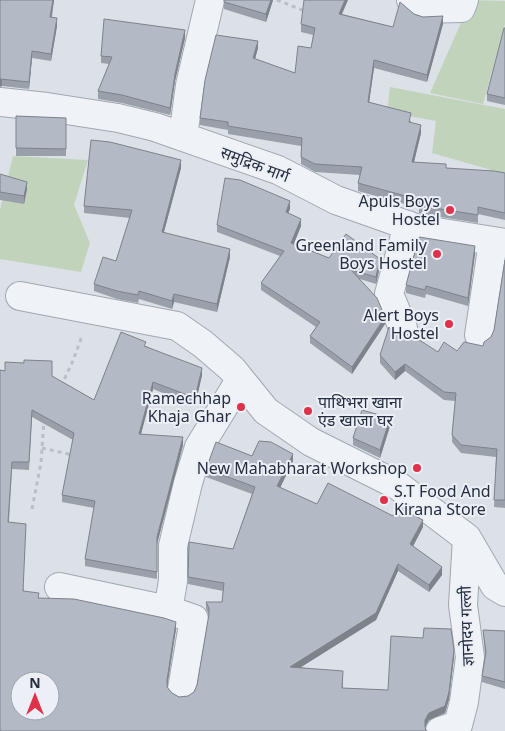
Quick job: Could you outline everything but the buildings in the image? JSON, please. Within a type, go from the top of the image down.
[{"type":"street","points":[[183,137],[190,85],[210,0]]},
{"type":"street","points":[[411,0],[423,9],[460,8],[464,0]]},
{"type":"street","name":"समुद्रिक मार्ग","points":[[0,102],[118,118],[155,127],[278,170],[336,200],[418,229],[499,243]]},
{"type":"street","points":[[403,328],[389,294],[408,225]]},
{"type":"street","points":[[479,335],[499,243]]},
{"type":"street","points":[[20,296],[177,326],[203,344],[232,369],[266,411],[311,442],[397,485],[467,538],[495,586],[505,592]]},
{"type":"street","points":[[168,610],[173,581],[173,546],[199,447],[240,380]]},
{"type":"street","name":"ज्ञानोदय गल्ली","points":[[440,731],[458,725],[464,702],[470,657],[463,605],[467,538]]},
{"type":"street","points":[[58,587],[168,610],[194,619],[182,689]]},
{"type":"path","points":[[277,0],[308,13]]},
{"type":"path","points":[[60,388],[72,363],[91,309]]},
{"type":"path","points":[[32,510],[41,463],[44,421],[48,412]]},
{"type":"path","points":[[42,448],[80,456]]},
{"type":"green space","points":[[471,0],[505,1],[505,24],[483,104],[430,93]]},
{"type":"green space","points":[[390,87],[505,109],[505,174],[432,153],[436,121],[387,112]]},
{"type":"green space","points":[[13,156],[88,160],[74,205],[90,243],[81,272],[0,259],[0,210]]},
{"type":"place","name":"Apuls Boys Hostel","points":[[450,210]]},
{"type":"place","name":"Greenland Family Boys Hostel","points":[[437,254]]},
{"type":"place","name":"Alert Boys Hostel","points":[[449,324]]},
{"type":"place","name":"Ramechhap Khaja Ghar","points":[[241,407]]},
{"type":"place","name":"पाथिभरा खाना एंड खाजा घर","points":[[308,411]]},
{"type":"place","name":"New Mahabharat Workshop","points":[[417,468]]},
{"type":"place","name":"S.T Food And Kirana Store","points":[[384,500]]}]
